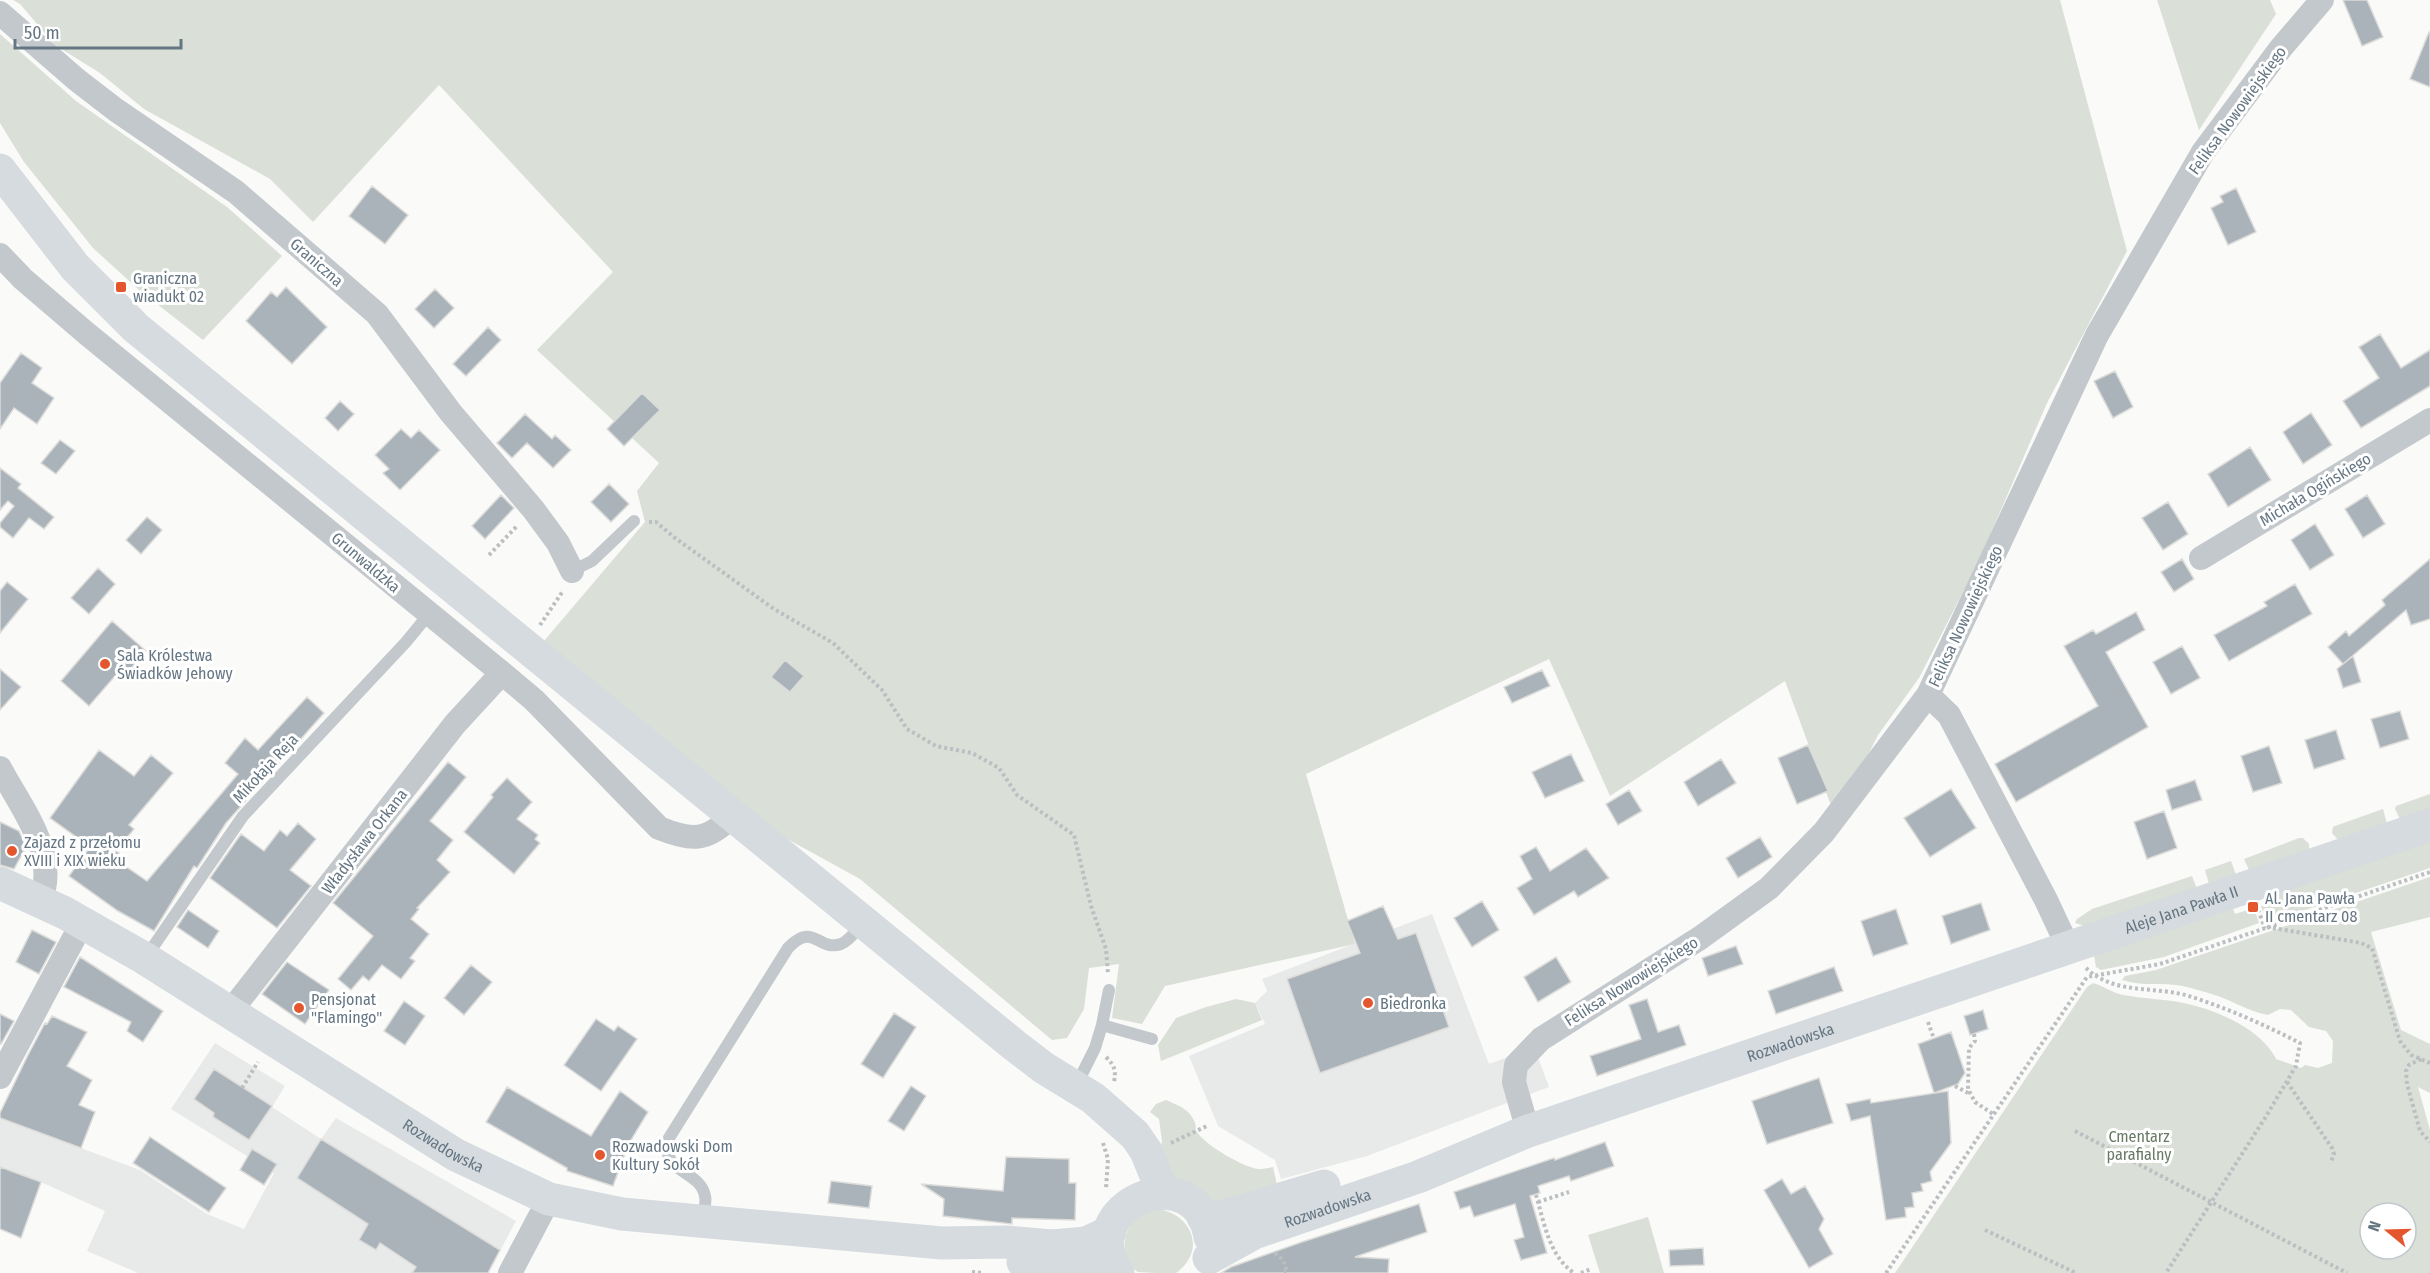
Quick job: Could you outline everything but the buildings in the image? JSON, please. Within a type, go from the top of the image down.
[{"type":"street","name":"Feliksa Nowowiejskiego","points":[[1521,1133],[1514,1082],[1516,1065],[1541,1039],[1700,938],[1769,888],[1824,832],[1928,695],[2097,335],[2203,152],[2281,48],[2322,0]]},
{"type":"street","name":"Graniczna","points":[[0,13],[77,80],[116,110],[236,192],[377,314],[451,413],[533,509],[558,543],[572,571]]},
{"type":"street","points":[[0,170],[75,267],[136,328],[1014,1045],[1044,1068],[1093,1098],[1135,1135],[1146,1151],[1147,1197]]},
{"type":"street","name":"Grunwaldzka","points":[[0,255],[18,274],[86,333],[534,700],[659,828],[683,837],[699,837],[721,828],[732,816]]},
{"type":"street","name":"Michała Ogińskiego","points":[[2200,558],[2430,420]]},
{"type":"street","name":"Władysława Orkana","points":[[230,1012],[455,724],[502,673]]},
{"type":"street","points":[[1928,695],[1949,715],[2046,900],[2068,947]]},
{"type":"street","points":[[0,768],[29,816],[40,847],[46,881],[40,902]]},
{"type":"street","name":"Aleje Jana Pawła II","points":[[2068,947],[2430,825]]},
{"type":"street","name":"Rozwadowska","points":[[0,883],[82,922],[144,958],[456,1155],[549,1199],[622,1214],[942,1243],[1007,1242],[1052,1246],[1086,1244],[1110,1232]]},
{"type":"street","points":[[0,1077],[82,922]]},
{"type":"street","name":"Rozwadowska","points":[[1205,1266],[1254,1233],[1418,1177],[1521,1133],[2068,947]]},
{"type":"street","name":"Rozwadowska","points":[[1203,1217],[1225,1216],[1442,1150],[1521,1133]]},
{"type":"street","points":[[1118,1273],[1113,1266],[1109,1249],[1110,1232],[1118,1214],[1147,1197],[1185,1200],[1203,1217],[1209,1230],[1211,1244],[1205,1266]]},
{"type":"street","points":[[510,1273],[549,1199]]},
{"type":"street","name":"Rozwadowska","points":[[942,1243],[1006,1259],[1079,1272]]},
{"type":"lane","points":[[572,571],[592,561],[634,521]]},
{"type":"lane","name":"Mikołaja Reja","points":[[144,958],[243,816],[406,642],[429,614]]},
{"type":"lane","points":[[701,1221],[705,1196],[701,1187],[673,1164],[667,1155],[669,1138],[788,948],[797,938],[806,936],[832,945],[842,943],[864,922]]},
{"type":"lane","points":[[1075,1087],[1095,1047],[1109,990]]},
{"type":"lane","points":[[1102,1025],[1152,1039]]},
{"type":"path","points":[[489,555],[533,509]]},
{"type":"path","points":[[634,521],[656,522],[774,609],[833,643],[882,690],[907,729],[936,746],[972,753],[999,768],[1017,795],[1074,835],[1091,906],[1106,949],[1109,990]]},
{"type":"path","points":[[524,645],[557,603],[572,571]]},
{"type":"path","points":[[1886,1273],[2087,977],[2160,964],[2430,872]]},
{"type":"path","points":[[2257,907],[2266,927]]},
{"type":"path","points":[[2266,927],[2361,943],[2372,948],[2400,1041],[2411,1054],[2430,1063]]},
{"type":"path","points":[[2068,947],[2094,976],[2118,987],[2190,996],[2261,1023],[2300,1043],[2298,1058],[2286,1082],[2166,1273]]},
{"type":"path","points":[[1928,1019],[1934,1039]]},
{"type":"path","points":[[1969,1093],[1969,1048],[1976,1041],[1974,1034]]},
{"type":"path","points":[[2422,1059],[2409,1065],[2406,1071],[2407,1084],[2420,1131],[2430,1142]]},
{"type":"path","points":[[242,1088],[258,1062]]},
{"type":"path","points":[[2286,1082],[2332,1148],[2334,1154],[2331,1162]]},
{"type":"path","points":[[1955,1086],[1969,1093],[1975,1102],[1993,1114]]},
{"type":"path","points":[[1167,1145],[1209,1125]]},
{"type":"path","points":[[2075,1131],[2347,1273]]},
{"type":"path","points":[[1538,1202],[1569,1192]]},
{"type":"path","points":[[1536,1194],[1554,1250],[1568,1269],[1574,1273]]},
{"type":"path","points":[[1985,1230],[2076,1273]]},
{"type":"path","points":[[1274,1252],[1283,1260],[1287,1272],[1284,1273]]},
{"type":"path","points":[[1581,1273],[1591,1269]]},
{"type":"shaded area","points":[[1432,914],[1489,1064],[1534,1047],[1549,1087],[1367,1156],[1281,1179],[1275,1160],[1218,1126],[1189,1056],[1265,1024],[1255,1003],[1267,991],[1262,979]]},
{"type":"shaded area","points":[[215,1043],[285,1086],[272,1107],[321,1139],[336,1118],[516,1221],[488,1273],[138,1273],[87,1251],[105,1211],[43,1183],[0,1167],[0,1118],[140,1170],[207,1214],[244,1229],[274,1173],[171,1109]]},
{"type":"green space","points":[[13,0],[2060,0],[2127,251],[2047,403],[1978,563],[1919,678],[1878,735],[1836,819],[1785,681],[1610,796],[1549,659],[1306,774],[1355,944],[1165,986],[1142,1024],[1112,1018],[1119,964],[1089,968],[1084,1009],[1067,1038],[1052,1040],[860,879],[780,835],[544,641],[645,522],[637,491],[659,463],[537,350],[613,272],[439,85],[313,222],[270,179],[144,109],[100,73],[55,45],[20,4]]},
{"type":"green space","points":[[2157,0],[2270,0],[2276,14],[2199,130]]},
{"type":"green space","points":[[0,34],[76,101],[227,207],[282,256],[203,340],[138,289],[93,248],[24,162],[0,123]]},
{"type":"green space","points":[[2430,794],[2430,810],[2400,819],[2395,809],[2396,806]]},
{"type":"green space","points":[[2383,809],[2387,824],[2339,841],[2332,833],[2335,826]]},
{"type":"green space","points":[[2303,838],[2309,844],[2309,852],[2250,872],[2244,859]]},
{"type":"green space","points":[[2430,840],[2430,868],[2267,923],[2261,906],[2277,901],[2275,893]]},
{"type":"green space","points":[[2231,861],[2236,875],[2209,884],[2205,870]]},
{"type":"green space","points":[[2192,876],[2197,889],[2085,926],[2075,923],[2077,919],[2092,909]]},
{"type":"green space","name":"Cmentarz parafialny","points":[[2430,877],[2430,917],[2371,932],[2401,1030],[2430,1044],[2430,1093],[2418,1087],[2430,1130],[2430,1273],[1895,1273],[2087,987],[2093,983],[2123,995],[2180,1002],[2213,1011],[2238,1023],[2261,1039],[2276,1059],[2301,1068],[2305,1065],[2318,1068],[2332,1063],[2333,1041],[2326,1031],[2309,1027],[2291,1010],[2280,1009],[2268,1015],[2183,986],[2122,980],[2125,976],[2156,970]]},
{"type":"green space","points":[[2232,906],[2235,914],[2254,908],[2259,923],[2164,957],[2101,970],[2096,967],[2094,956]]},
{"type":"green space","points":[[1236,999],[1255,1003],[1262,1020],[1161,1061],[1158,1045],[1176,1018]]},
{"type":"green space","points":[[1166,1100],[1187,1111],[1193,1118],[1196,1130],[1201,1137],[1225,1155],[1258,1169],[1273,1167],[1277,1185],[1213,1204],[1170,1181],[1158,1161],[1162,1141],[1159,1119],[1150,1112],[1156,1104]]},
{"type":"green space","points":[[1158,1209],[1180,1218],[1191,1235],[1193,1244],[1191,1254],[1186,1264],[1176,1273],[1138,1272],[1132,1267],[1125,1254],[1125,1238],[1131,1224],[1146,1212]]},
{"type":"green space","points":[[1648,1217],[1664,1273],[1600,1273],[1588,1235]]},
{"type":"place","name":"Graniczna wiadukt 02","points":[[121,287]]},
{"type":"place","name":"Sala Królestwa Świadków Jehowy","points":[[105,664]]},
{"type":"place","name":"Zajazd z przełomu XVIII i XIX wieku","points":[[12,851]]},
{"type":"place","name":"Al. Jana Pawła II cmentarz 08","points":[[2253,907]]},
{"type":"place","name":"Biedronka","points":[[1368,1003]]},
{"type":"place","name":"Pensjonat \"Flamingo\"","points":[[299,1008]]},
{"type":"place","name":"Rozwadowski Dom Kultury Sokół","points":[[600,1155]]}]
